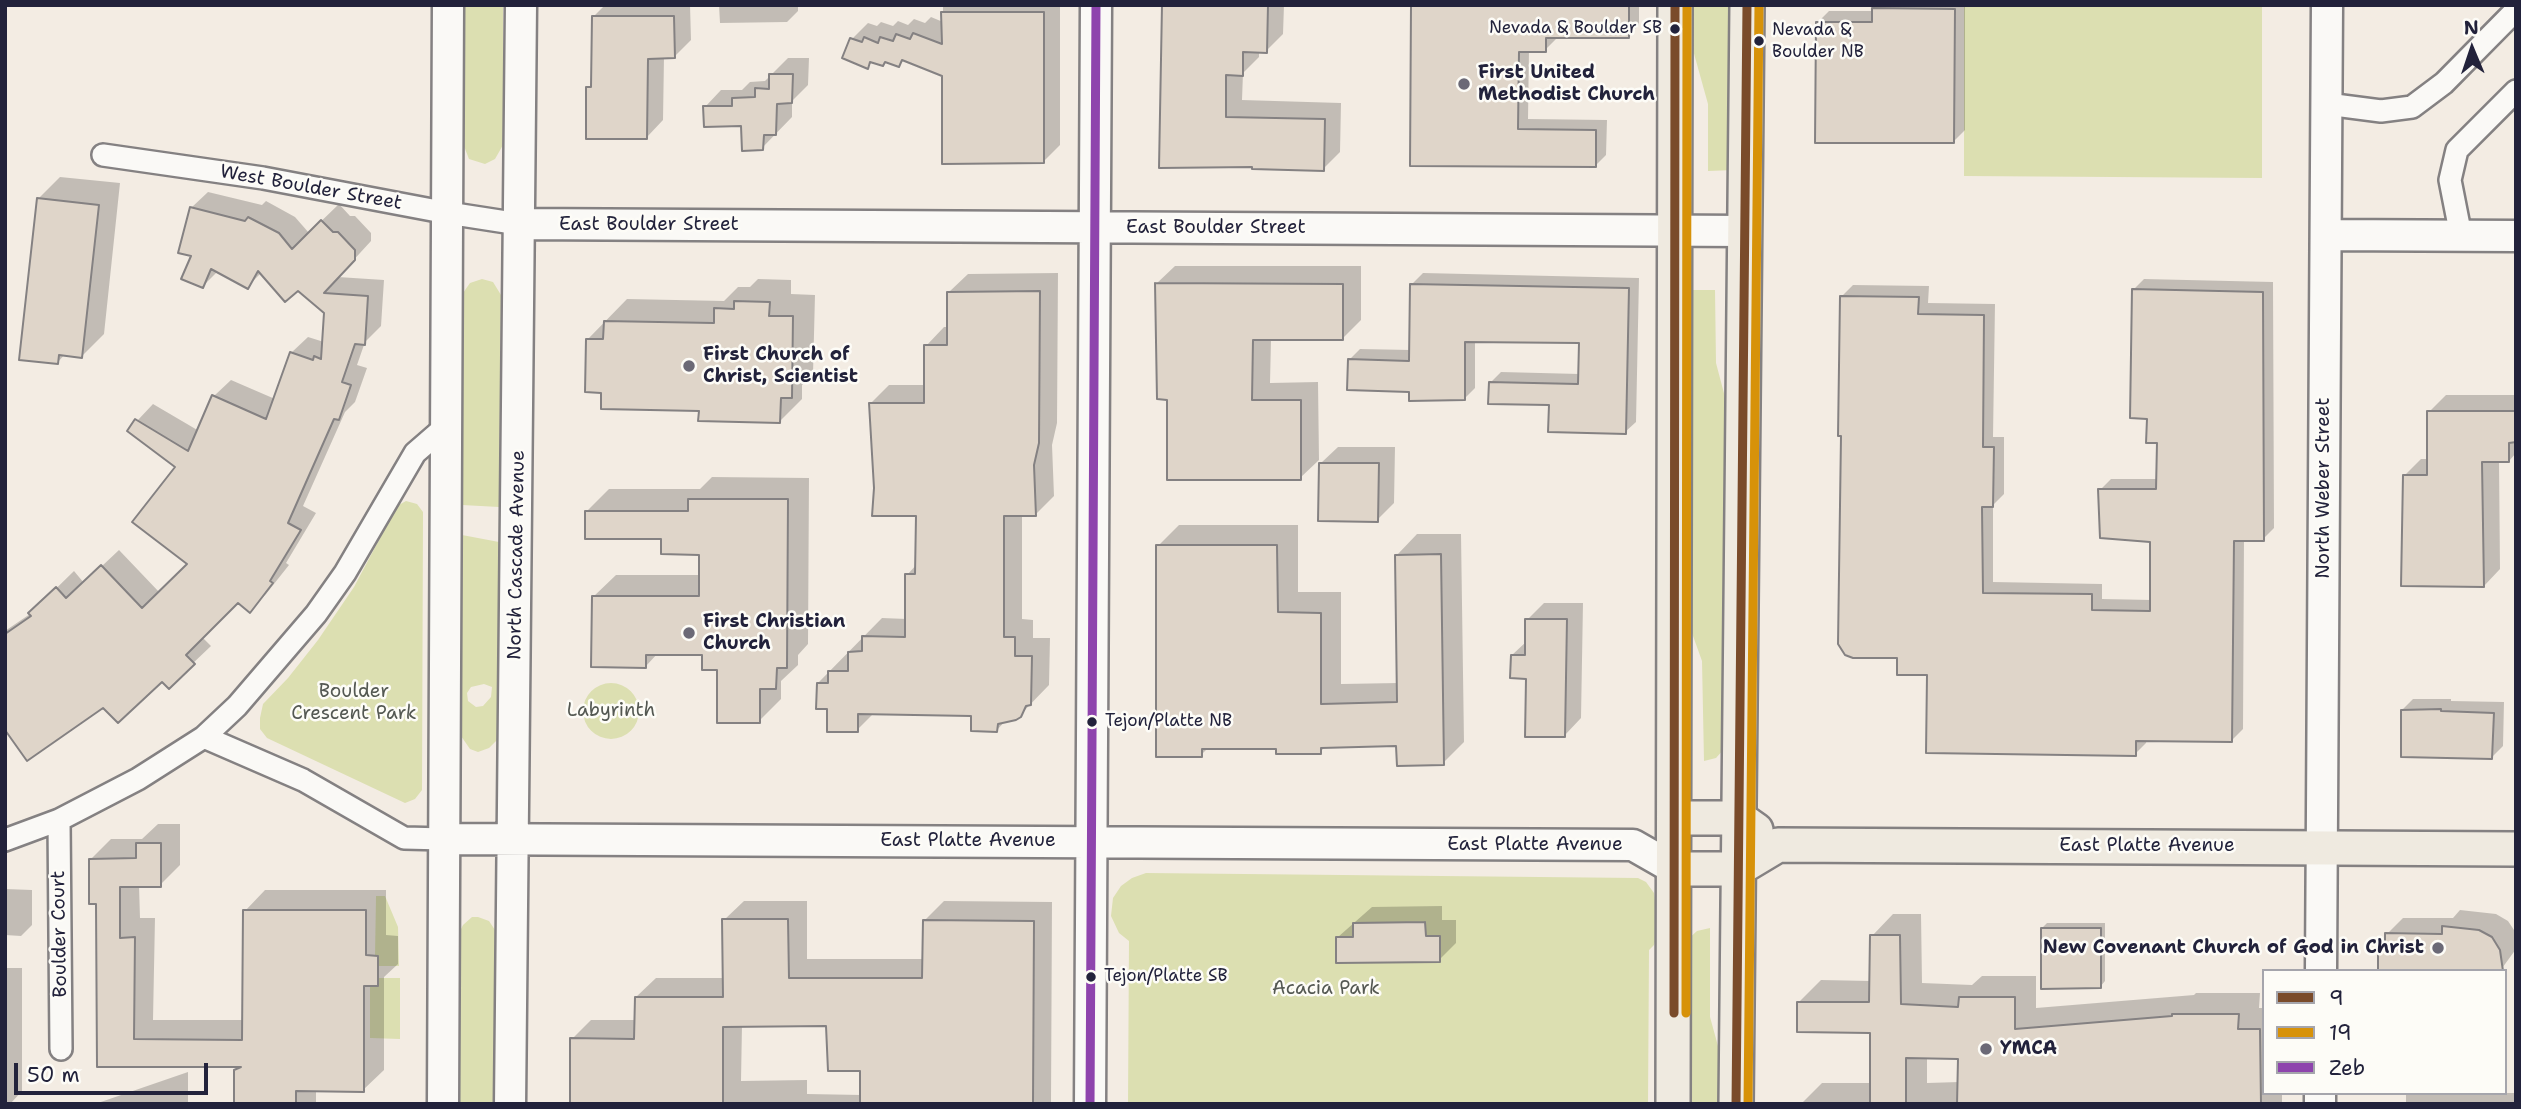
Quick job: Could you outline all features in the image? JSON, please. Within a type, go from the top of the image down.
[{"type":"main road","points":[[1673,1104],[1675,5]]},
{"type":"main road","points":[[1736,1104],[1747,5]]},
{"type":"main road","points":[[1675,818],[1739,818],[1778,845],[1738,869]]},
{"type":"main road","name":"East Platte Avenue","points":[[1778,845],[2516,849]]},
{"type":"main road","name":"East Platte Avenue","points":[[1675,869],[1738,869]]},
{"type":"street","points":[[443,1104],[449,5]]},
{"type":"street","name":"North Cascade Avenue","points":[[510,1104],[521,5]]},
{"type":"street","points":[[1090,1104],[1096,5]]},
{"type":"street","name":"North Weber Street","points":[[2321,969],[2327,5]]},
{"type":"street","points":[[2327,104],[2381,111],[2412,107],[2444,83],[2516,10]]},
{"type":"street","points":[[2461,236],[2450,180],[2457,150],[2516,91]]},
{"type":"street","name":"West Boulder Street","points":[[103,155],[263,178],[519,224]]},
{"type":"street","name":"East Boulder Street","points":[[519,224],[1745,231]]},
{"type":"street","points":[[2326,235],[2516,236]]},
{"type":"street","points":[[5,840],[59,820],[138,779],[204,737],[237,706],[316,614],[345,573],[415,453],[445,427]]},
{"type":"street","points":[[204,737],[303,780],[404,838],[445,839]]},
{"type":"street","name":"East Platte Avenue","points":[[1633,845],[1675,818]]},
{"type":"street","name":"Boulder Court","points":[[59,820],[61,1049]]},
{"type":"street","name":"East Platte Avenue","points":[[445,839],[1633,845],[1675,869]]},
{"type":"green space","points":[[463,5],[503,5],[503,145],[495,159],[485,164],[469,159],[462,141]]},
{"type":"green space","points":[[1694,5],[1734,5],[1734,170],[1708,171],[1708,104],[1693,50]]},
{"type":"green space","points":[[1964,5],[2262,5],[2262,178],[1964,176]]},
{"type":"green space","points":[[482,279],[493,282],[501,295],[499,507],[462,505],[463,293],[470,283]]},
{"type":"green space","points":[[1690,290],[1715,290],[1716,363],[1730,416],[1724,749],[1716,758],[1704,761],[1702,661],[1688,622]]},
{"type":"green space","name":"Boulder Crescent Park","points":[[406,501],[417,504],[423,512],[422,790],[415,799],[405,803],[267,738],[260,729],[260,718],[263,704],[318,640],[354,587],[397,506]]},
{"type":"green space","points":[[462,535],[499,542],[498,739],[489,748],[478,752],[470,749],[461,736]],"holes":[[[484,684],[492,687],[491,697],[483,706],[476,707],[468,701],[467,693],[471,687]]]},
{"type":"green space","name":"Labyrinth","points":[[611,683],[622,685],[631,691],[637,700],[637,722],[631,731],[622,737],[611,739],[600,737],[591,731],[585,722],[583,711],[585,700],[591,691],[600,685]]},
{"type":"green space","name":"Acacia Park","points":[[1146,873],[1638,878],[1646,882],[1654,893],[1659,929],[1654,945],[1649,950],[1648,1104],[1128,1104],[1129,941],[1119,933],[1111,916],[1113,898],[1121,886]]},
{"type":"green space","points":[[376,896],[385,896],[398,927],[399,966],[378,966],[378,956],[375,955]]},
{"type":"green space","points":[[472,917],[489,921],[497,933],[495,1104],[458,1104],[460,931]]},
{"type":"green space","points":[[1710,928],[1710,1017],[1721,1057],[1721,1104],[1685,1104],[1687,940],[1697,931]]},
{"type":"green space","points":[[378,978],[400,978],[400,1039],[370,1038],[370,986],[378,986]]},
{"type":"building","points":[[1162,5],[1268,5],[1267,53],[1243,52],[1243,76],[1226,75],[1226,117],[1325,119],[1324,171],[1252,167],[1159,168]]},
{"type":"building","name":"First United Methodist Church","points":[[1411,5],[1629,5],[1629,38],[1546,38],[1546,52],[1519,52],[1518,129],[1596,130],[1596,167],[1410,166]]},
{"type":"building","points":[[1872,8],[1955,9],[1954,143],[1815,143],[1816,22],[1872,22]]},
{"type":"building","points":[[941,12],[1044,12],[1044,163],[942,164],[942,76],[902,60],[899,67],[885,62],[883,66],[870,62],[868,69],[842,58],[850,38],[862,42],[864,37],[878,43],[880,37],[893,41],[896,34],[910,39],[913,33],[942,44]]},
{"type":"building","points":[[592,16],[674,16],[675,58],[648,59],[647,139],[586,139],[586,87],[591,87]]},
{"type":"building","points":[[769,74],[793,74],[792,103],[777,104],[776,135],[764,135],[763,150],[742,151],[741,126],[704,127],[703,106],[732,106],[732,98],[755,97],[755,88],[769,89]]},
{"type":"building","points":[[37,198],[99,205],[82,358],[59,355],[58,364],[19,360]]},
{"type":"building","points":[[190,207],[245,221],[248,217],[279,233],[292,249],[321,220],[333,232],[338,232],[355,250],[355,260],[324,293],[368,296],[365,345],[355,344],[342,382],[351,385],[339,420],[334,419],[288,523],[301,530],[270,581],[273,583],[250,613],[238,603],[186,655],[195,664],[169,689],[162,682],[118,723],[103,708],[27,761],[5,730],[5,634],[31,616],[28,613],[56,587],[66,598],[101,565],[142,608],[187,564],[132,522],[175,467],[127,431],[135,419],[188,451],[212,395],[266,419],[290,352],[313,360],[314,356],[321,359],[324,313],[298,291],[285,302],[258,271],[248,289],[211,269],[203,288],[181,279],[191,256],[178,253]]},
{"type":"building","points":[[1155,283],[1343,284],[1343,340],[1253,340],[1252,400],[1301,400],[1301,480],[1167,480],[1167,400],[1157,399]]},
{"type":"building","points":[[1410,284],[1629,288],[1626,434],[1548,432],[1549,405],[1488,404],[1489,382],[1578,384],[1579,343],[1465,342],[1465,400],[1409,401],[1409,392],[1347,390],[1348,359],[1409,361]]},
{"type":"building","points":[[2132,289],[2263,292],[2264,541],[2234,541],[2232,742],[2136,741],[2136,756],[1926,753],[1927,675],[1897,675],[1897,658],[1853,658],[1845,655],[1838,644],[1840,296],[1919,297],[1918,314],[1984,315],[1983,447],[1994,447],[1993,507],[1982,507],[1983,593],[2092,594],[2092,610],[2150,611],[2150,542],[2100,538],[2098,489],[2156,489],[2157,443],[2146,443],[2147,419],[2130,418]]},
{"type":"building","points":[[1040,291],[1039,443],[1034,465],[1036,516],[1004,516],[1004,637],[1015,637],[1015,656],[1032,656],[1031,705],[1026,706],[1021,717],[1016,720],[998,724],[997,732],[971,731],[971,716],[858,714],[858,732],[827,732],[827,709],[816,709],[817,683],[828,683],[828,671],[848,671],[848,652],[862,651],[862,636],[905,637],[905,574],[915,574],[916,516],[872,516],[874,488],[869,403],[924,403],[924,345],[947,345],[947,292]]},
{"type":"building","name":"First Church of Christ, Scientist","points":[[734,301],[770,302],[769,316],[793,316],[792,398],[781,398],[780,423],[698,421],[699,411],[601,409],[601,393],[585,392],[586,339],[603,339],[604,321],[714,323],[714,308],[734,309]]},
{"type":"building","points":[[2427,411],[2516,411],[2516,442],[2509,443],[2509,462],[2482,462],[2484,587],[2401,586],[2403,475],[2427,475]]},
{"type":"building","points":[[1319,463],[1379,463],[1378,522],[1318,521]]},
{"type":"building","name":"First Christian Church","points":[[688,499],[788,499],[787,668],[777,668],[776,689],[760,689],[760,723],[717,723],[717,670],[702,670],[702,655],[646,655],[646,668],[591,667],[592,596],[699,596],[699,555],[661,554],[661,539],[585,539],[585,511],[688,511]]},
{"type":"building","points":[[1156,545],[1277,545],[1278,612],[1321,613],[1321,704],[1397,702],[1395,555],[1441,554],[1444,765],[1397,766],[1396,746],[1321,748],[1321,754],[1276,754],[1276,749],[1202,749],[1202,757],[1156,757]]},
{"type":"building","points":[[1525,619],[1567,619],[1565,737],[1525,737],[1526,679],[1510,678],[1511,655],[1525,655]]},
{"type":"building","points":[[2441,709],[2494,713],[2492,759],[2401,757],[2401,710]]},
{"type":"building","points":[[136,843],[161,843],[161,887],[120,887],[120,938],[135,937],[134,1039],[242,1040],[243,910],[366,910],[366,955],[378,956],[378,986],[364,986],[364,1092],[296,1091],[296,1104],[234,1104],[234,1070],[241,1067],[97,1067],[96,904],[89,904],[89,859],[136,858]]},
{"type":"building","points":[[722,919],[788,919],[789,978],[922,978],[923,920],[1034,921],[1033,1104],[860,1104],[860,1071],[828,1071],[826,1026],[723,1027],[723,1104],[570,1104],[570,1038],[634,1039],[635,997],[723,997]]},
{"type":"building","points":[[1425,922],[1426,936],[1440,936],[1440,962],[1336,963],[1336,937],[1353,937],[1353,923]]},
{"type":"building","name":"New Covenant Church of God in Christ","points":[[2442,926],[2479,930],[2492,937],[2500,950],[2503,969],[2378,969],[2378,946],[2385,946],[2385,933],[2442,934]]},
{"type":"building","points":[[2041,928],[2101,928],[2101,988],[2041,989]]},
{"type":"building","points":[[1870,935],[1900,935],[1901,1004],[1958,1007],[1959,997],[2015,997],[2015,1029],[2172,1014],[2239,1014],[2238,1029],[2260,1029],[2261,1104],[1957,1104],[1958,1059],[1906,1058],[1906,1104],[1870,1104],[1870,1033],[1797,1032],[1797,1002],[1869,1002]]},
{"type":"transit line","name":"Zeb","points":[[1090,1104],[1096,5]]},
{"type":"transit line","name":"9","points":[[1674,1013],[1675,5]]},
{"type":"transit line","name":"19","points":[[1686,1013],[1687,5]]},
{"type":"transit line","name":"9","points":[[1736,1104],[1747,5]]},
{"type":"transit line","name":"19","points":[[1748,1104],[1759,5]]},
{"type":"place","name":"Nevada & Boulder SB","points":[[1675,29]]},
{"type":"place","name":"Nevada & Boulder NB","points":[[1759,41]]},
{"type":"place","name":"First United Methodist Church","points":[[1464,84]]},
{"type":"place","name":"First Church of Christ, Scientist","points":[[689,366]]},
{"type":"place","name":"First Christian Church","points":[[689,633]]},
{"type":"place","name":"Tejon/Platte NB","points":[[1092,722]]},
{"type":"place","name":"New Covenant Church of God in Christ","points":[[2438,948]]},
{"type":"place","name":"Tejon/Platte SB","points":[[1091,977]]},
{"type":"place","name":"YMCA","points":[[1986,1049]]}]
